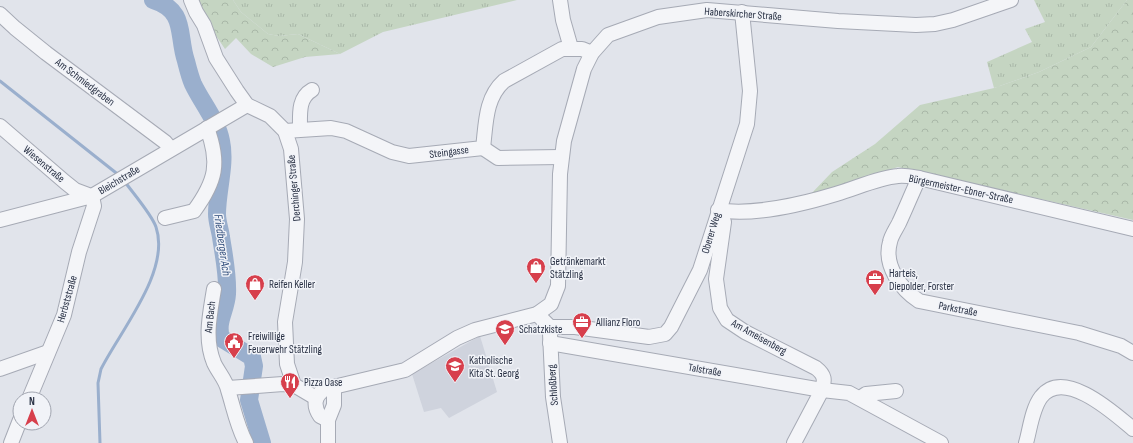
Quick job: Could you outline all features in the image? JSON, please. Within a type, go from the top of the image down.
[{"type":"street","points":[[190,0],[204,25],[216,58],[247,106]]},
{"type":"street","points":[[560,0],[563,20],[572,48]]},
{"type":"street","name":"Haberskircher Straße","points":[[551,304],[558,286],[561,157],[576,94],[584,69],[600,41],[608,36],[658,17],[706,10],[838,21],[916,25],[935,24],[953,20],[1011,0]]},
{"type":"street","name":"Oberer Weg","points":[[550,326],[575,327],[649,337],[665,334],[671,328],[700,270],[718,210],[747,124],[750,109],[750,91],[742,12]]},
{"type":"street","name":"Am Schmiedgraben","points":[[0,14],[46,53],[165,142],[170,149]]},
{"type":"street","name":"Steingasse","points":[[285,131],[331,128],[346,131],[392,152],[409,156],[483,148],[487,110],[497,87],[507,78],[562,49],[582,49],[592,53]]},
{"type":"street","points":[[300,129],[302,100],[306,94],[312,90]]},
{"type":"street","name":"Bleichstraße","points":[[0,220],[92,196],[170,149],[247,106]]},
{"type":"street","name":"Derchinger Straße","points":[[247,106],[270,116],[285,131],[292,152],[297,219],[295,262],[286,322],[287,364],[294,385]]},
{"type":"street","points":[[165,218],[194,211],[210,185],[214,174],[215,155],[213,125]]},
{"type":"street","name":"Wiesenstraße","points":[[0,126],[65,182],[76,190],[92,196]]},
{"type":"street","points":[[483,148],[498,158],[561,157]]},
{"type":"street","name":"Bürgermeister-Ebner-Straße","points":[[718,210],[734,213],[768,209],[836,194],[877,180],[899,176],[919,178],[1133,229]]},
{"type":"street","name":"Parkstraße","points":[[919,178],[889,243],[889,256],[897,281],[907,293],[919,302],[1079,334],[1121,346],[1133,353]]},
{"type":"street","name":"Herbststraße","points":[[32,391],[64,315],[79,252],[94,206],[92,196]]},
{"type":"street","name":"Am Ameisenberg","points":[[718,210],[724,222],[716,279],[720,308],[727,320],[745,332],[823,373],[824,381],[822,390]]},
{"type":"street","name":"Am Bach","points":[[214,289],[208,325],[208,342],[214,362],[228,388],[236,420],[246,443]]},
{"type":"street","points":[[328,420],[320,416],[317,412],[315,405],[316,398],[320,393],[334,387],[405,370],[457,338],[487,326],[537,314],[551,304]]},
{"type":"street","name":"Schloßberg","points":[[551,304],[550,343],[553,397],[560,443]]},
{"type":"street","points":[[537,314],[550,326]]},
{"type":"street","name":"Talstraße","points":[[550,343],[822,390],[849,393],[941,443]]},
{"type":"street","points":[[0,369],[48,352]]},
{"type":"street","points":[[228,388],[283,384],[294,385],[316,398]]},
{"type":"street","points":[[328,443],[328,420],[334,405],[334,387]]},
{"type":"street","points":[[1026,443],[1037,402],[1047,391],[1054,389],[1076,390],[1087,394],[1100,402],[1133,429]]},
{"type":"street","points":[[794,443],[822,390]]},
{"type":"street","points":[[860,398],[866,394],[896,392]]},
{"type":"street","points":[[11,443],[16,431]]},
{"type":"shaded area","name":"Katholische Kita St. Georg","points":[[480,336],[497,392],[449,418],[441,408],[424,412],[412,374]]},
{"type":"green space","points":[[196,0],[233,0],[241,12],[268,34],[279,36],[298,34],[340,54],[305,57],[273,67],[251,54],[236,38],[225,49],[210,27]]},
{"type":"green space","points":[[233,0],[517,0],[383,32],[340,54],[298,34],[279,36],[268,34],[241,12]]},
{"type":"green space","points":[[1034,0],[1127,0],[1091,47],[1039,72],[994,88],[987,62],[1032,42],[1025,29],[1045,22]]},
{"type":"green space","points":[[1127,0],[1133,0],[1133,220],[898,167],[809,196],[832,172],[875,144],[920,105],[994,88],[1039,72],[1091,47]]},
{"type":"waterway","name":"Friedberger Ach","points":[[153,0],[171,10],[176,17],[179,24],[183,51],[189,73],[197,91],[213,119],[221,141],[222,168],[217,205],[217,220],[221,234],[226,266],[227,294],[220,321],[220,332],[221,338],[252,357],[254,366],[249,400],[262,443]]},
{"type":"waterway","points":[[0,81],[120,176]]},
{"type":"waterway","points":[[100,443],[98,383],[101,369],[131,319],[150,281],[156,262],[159,244],[154,222],[147,210],[125,182]]},
{"type":"place","name":"Getränkemarkt Stätzling","points":[[536,284]]},
{"type":"place","name":"Harteis, Diepolder, Forster","points":[[875,296]]},
{"type":"place","name":"Reifen Keller","points":[[255,301]]},
{"type":"place","name":"Allianz Floro","points":[[582,339]]},
{"type":"place","name":"Schatzkiste","points":[[505,346]]},
{"type":"place","name":"Freiwillige Feuerwehr Stätzling","points":[[234,359]]},
{"type":"place","name":"Katholische Kita St. Georg","points":[[455,383]]},
{"type":"place","name":"Pizza Oase","points":[[290,399]]}]
